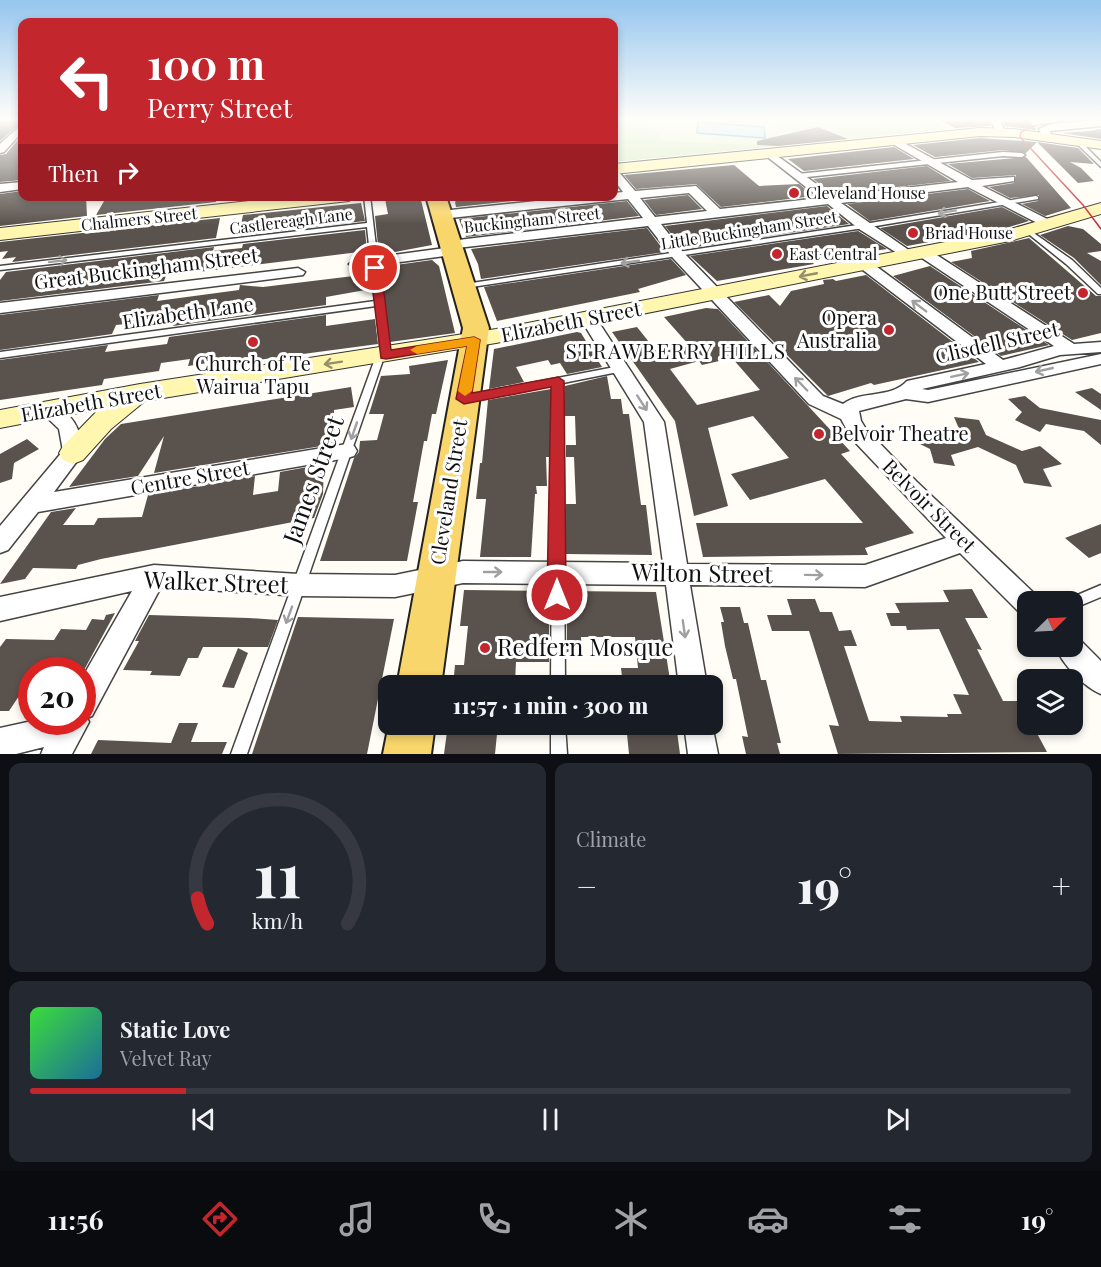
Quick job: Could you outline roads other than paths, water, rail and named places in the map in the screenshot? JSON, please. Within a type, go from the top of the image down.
[{"type":"main road","points":[[618,171],[759,154]]},
{"type":"main road","name":"Chalmers Street","points":[[0,234],[303,201]]},
{"type":"main road","name":"Cleveland Street","points":[[421,675],[476,324],[439,206]]},
{"type":"main road","name":"Elizabeth Street","points":[[0,419],[140,393],[474,340],[916,254],[1028,231],[1098,213]]},
{"type":"main road","points":[[73,453],[101,422],[140,393]]},
{"type":"main road","points":[[407,754],[410,735]]},
{"type":"street","points":[[770,154],[864,226],[916,254],[1070,349]]},
{"type":"street","points":[[919,154],[1004,202],[1050,224]]},
{"type":"street","points":[[618,177],[678,255],[816,400],[850,415]]},
{"type":"street","name":"Buckingham Street","points":[[451,248],[1010,179]]},
{"type":"street","points":[[0,188],[18,186]]},
{"type":"street","points":[[618,196],[692,189],[718,215]]},
{"type":"street","points":[[439,206],[526,201]]},
{"type":"street","points":[[356,264],[451,248]]},
{"type":"street","points":[[864,264],[1000,366]]},
{"type":"street","name":"Great Buckingham Street","points":[[0,308],[298,272]]},
{"type":"street","points":[[588,318],[654,422],[691,675]]},
{"type":"street","name":"Clisdell Street","points":[[906,393],[913,385],[1070,349],[1101,347]]},
{"type":"street","name":"Clisdell Street","points":[[850,415],[849,409],[854,405],[906,393],[928,396],[1101,358]]},
{"type":"street","points":[[0,543],[73,453],[73,432],[63,420],[49,410]]},
{"type":"street","name":"Belvoir Street","points":[[850,415],[854,428],[908,488],[1017,593]]},
{"type":"street","name":"Centre Street","points":[[33,504],[347,451]]},
{"type":"street","name":"Wilton Street","points":[[435,579],[463,572],[865,576],[964,542]]},
{"type":"street","points":[[96,682],[154,576]]},
{"type":"street","name":"Walker Street","points":[[0,609],[154,576],[299,585],[404,586],[435,579]]},
{"type":"street","points":[[1078,657],[1101,681]]},
{"type":"street","points":[[0,743],[24,735]]},
{"type":"street","points":[[56,754],[67,735]]},
{"type":"street","points":[[700,735],[703,754]]},
{"type":"lane","points":[[798,176],[1001,154]]},
{"type":"lane","points":[[1007,154],[1022,155]]},
{"type":"lane","points":[[1090,154],[1101,165]]},
{"type":"lane","name":"Little Buckingham Street","points":[[465,286],[678,255],[1036,198]]},
{"type":"lane","name":"James Street","points":[[239,754],[383,356],[380,303],[368,201]]},
{"type":"lane","name":"Castlereagh Lane","points":[[0,268],[370,225]]},
{"type":"lane","points":[[1028,231],[1069,262],[1101,292]]},
{"type":"lane","name":"Elizabeth Lane","points":[[0,355],[380,303]]},
{"type":"lane","points":[[464,399],[620,369]]},
{"type":"lane","points":[[558,381],[558,675]]},
{"type":"lane","points":[[1083,598],[1101,591]]},
{"type":"lane","points":[[558,735],[559,754]]},
{"type":"tram line","points":[[1036,154],[1083,205],[1101,229]]},
{"type":"place","name":"Cleveland House","points":[[794,193]]},
{"type":"place","name":"Briad House","points":[[913,233]]},
{"type":"place","name":"East Central","points":[[777,254]]},
{"type":"place","name":"One Butt Street","points":[[1083,293]]},
{"type":"place","name":"Opera Australia","points":[[889,330]]},
{"type":"place","name":"Church of Te Wairua Tapu","points":[[253,342]]},
{"type":"place","name":"Belvoir Theatre","points":[[819,434]]},
{"type":"place","name":"Redfern Mosque","points":[[485,648]]},
{"type":"district","name":"STRAWBERRY HILLS","points":[[676,352]]}]
